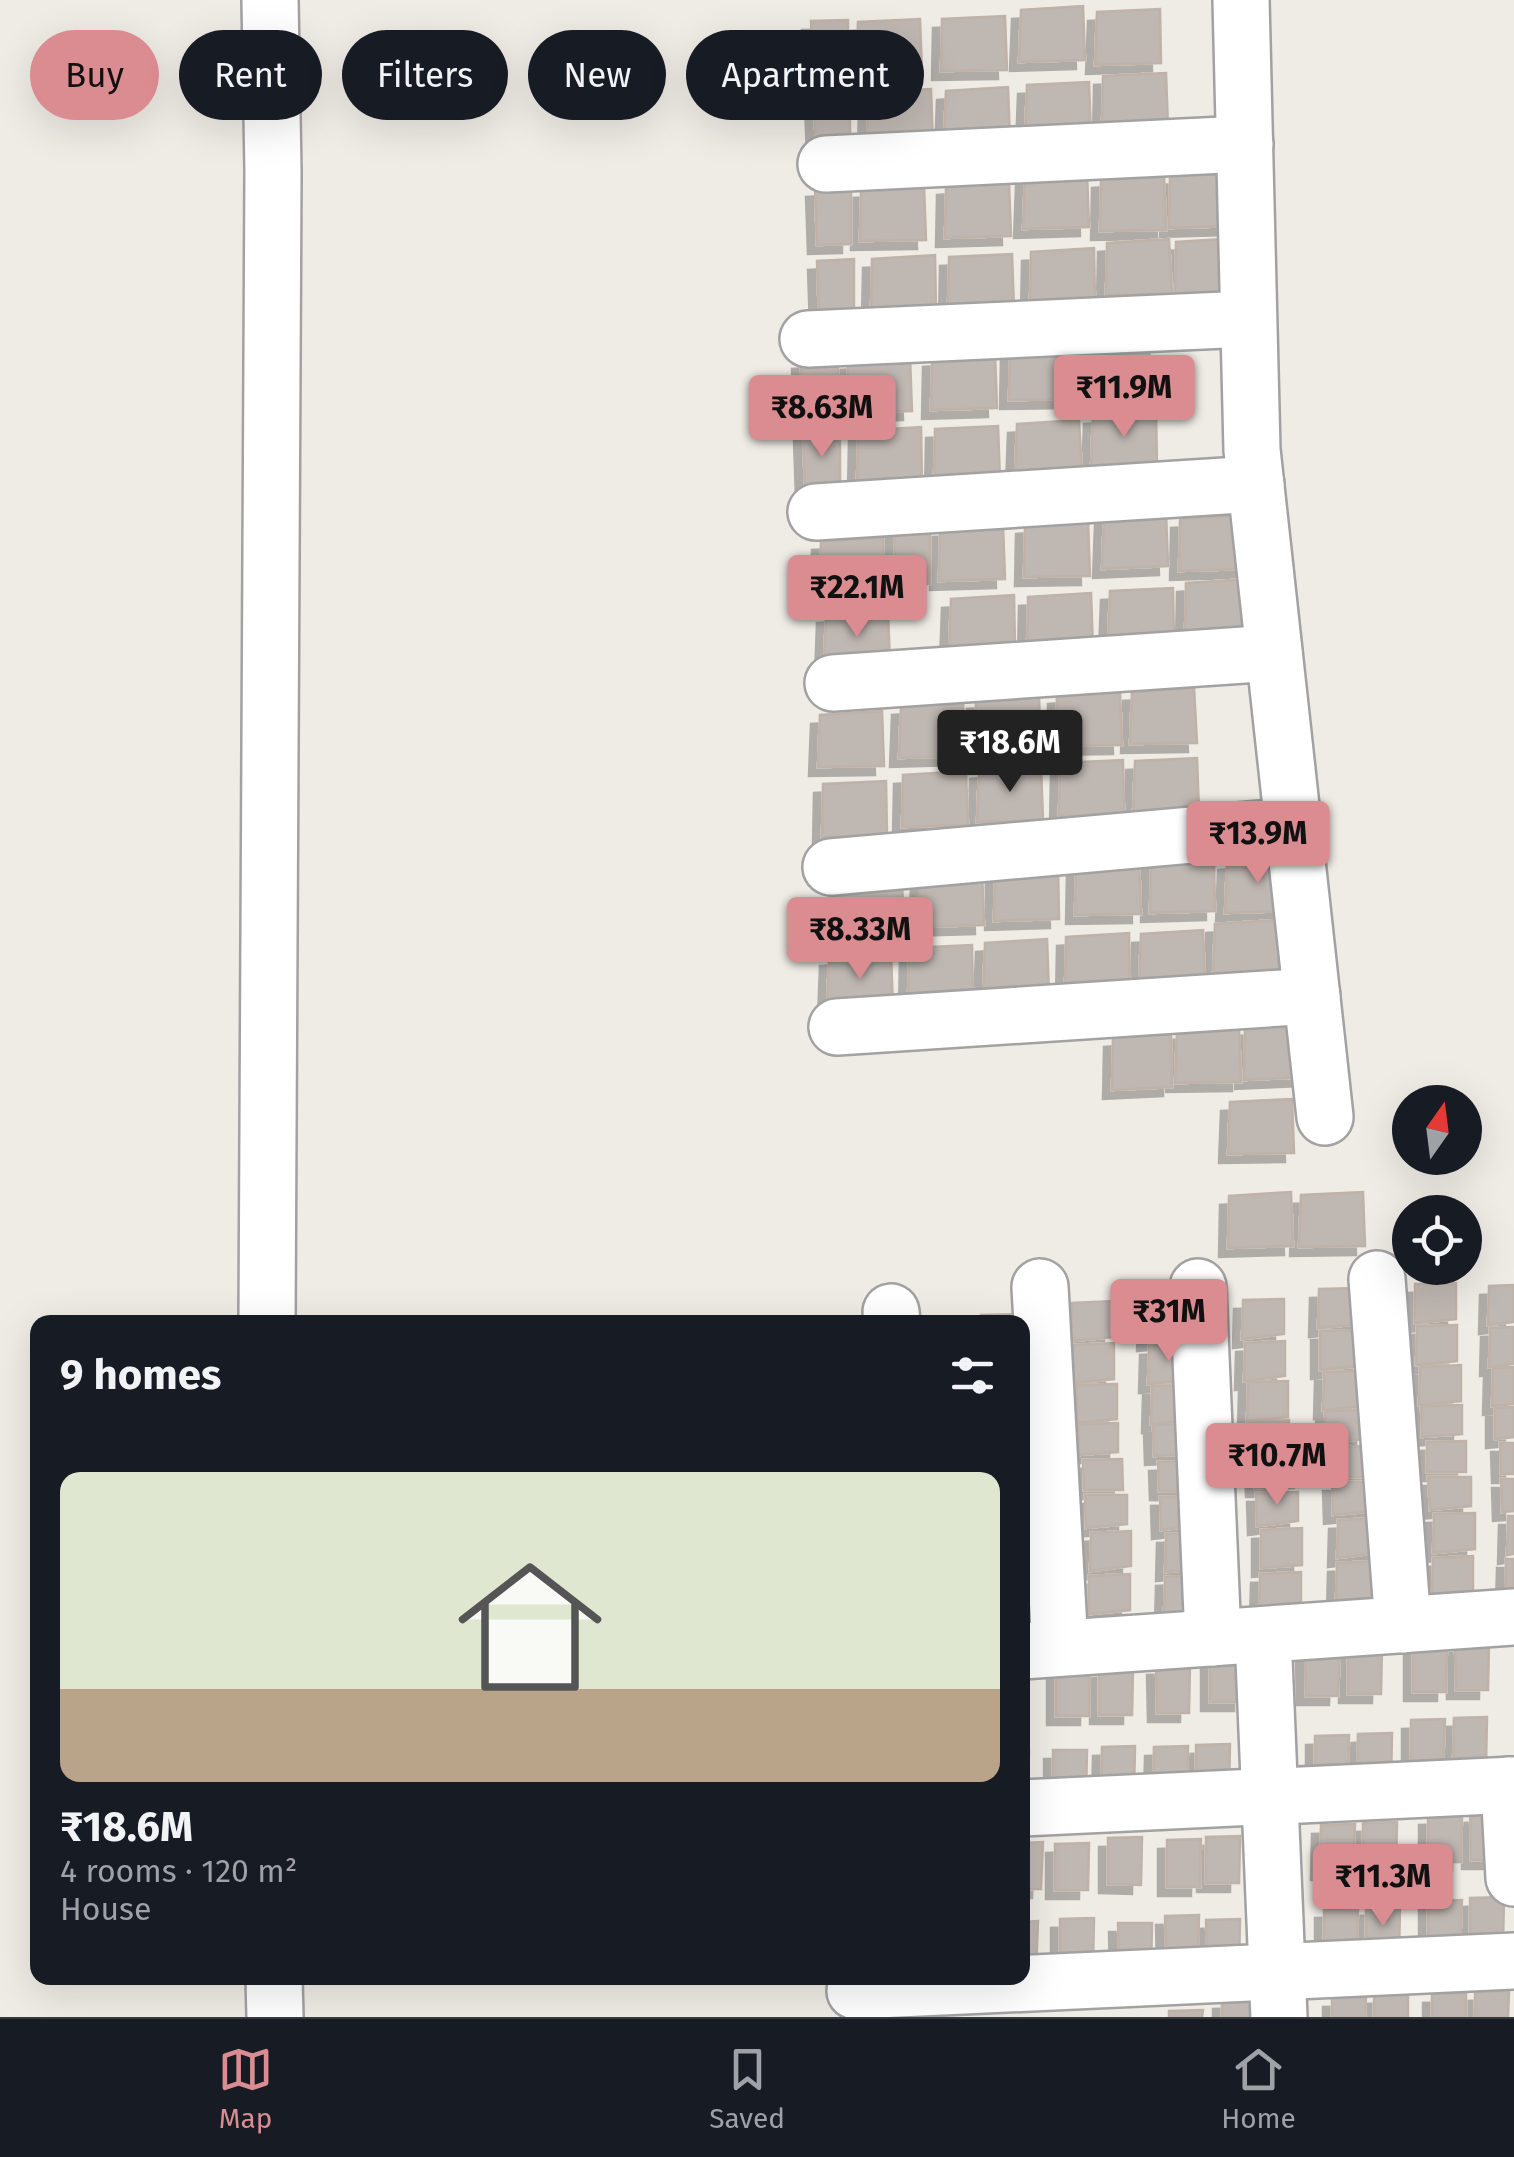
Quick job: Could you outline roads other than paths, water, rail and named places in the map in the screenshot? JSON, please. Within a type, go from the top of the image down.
[{"type":"street","points":[[267,1315],[273,192],[270,0]]},
{"type":"street","points":[[1240,0],[1249,401],[1325,1118]]},
{"type":"street","points":[[826,164],[1244,144]]},
{"type":"street","points":[[808,340],[1247,318]]},
{"type":"street","points":[[816,512],[1256,484]]},
{"type":"street","points":[[832,683],[1274,653]]},
{"type":"street","points":[[831,867],[1293,826]]},
{"type":"street","points":[[838,1027],[1312,996]]},
{"type":"street","points":[[1376,1280],[1403,1625]]},
{"type":"street","points":[[1040,1287],[1041,1650],[1514,1617]]},
{"type":"street","points":[[1198,1287],[1238,1636],[1271,1797],[1278,1994]]},
{"type":"street","points":[[1030,1808],[1512,1785],[1514,1878]]},
{"type":"street","points":[[854,1992],[1278,1994],[1514,1961]]},
{"type":"street","points":[[274,1985],[275,2017]]}]
